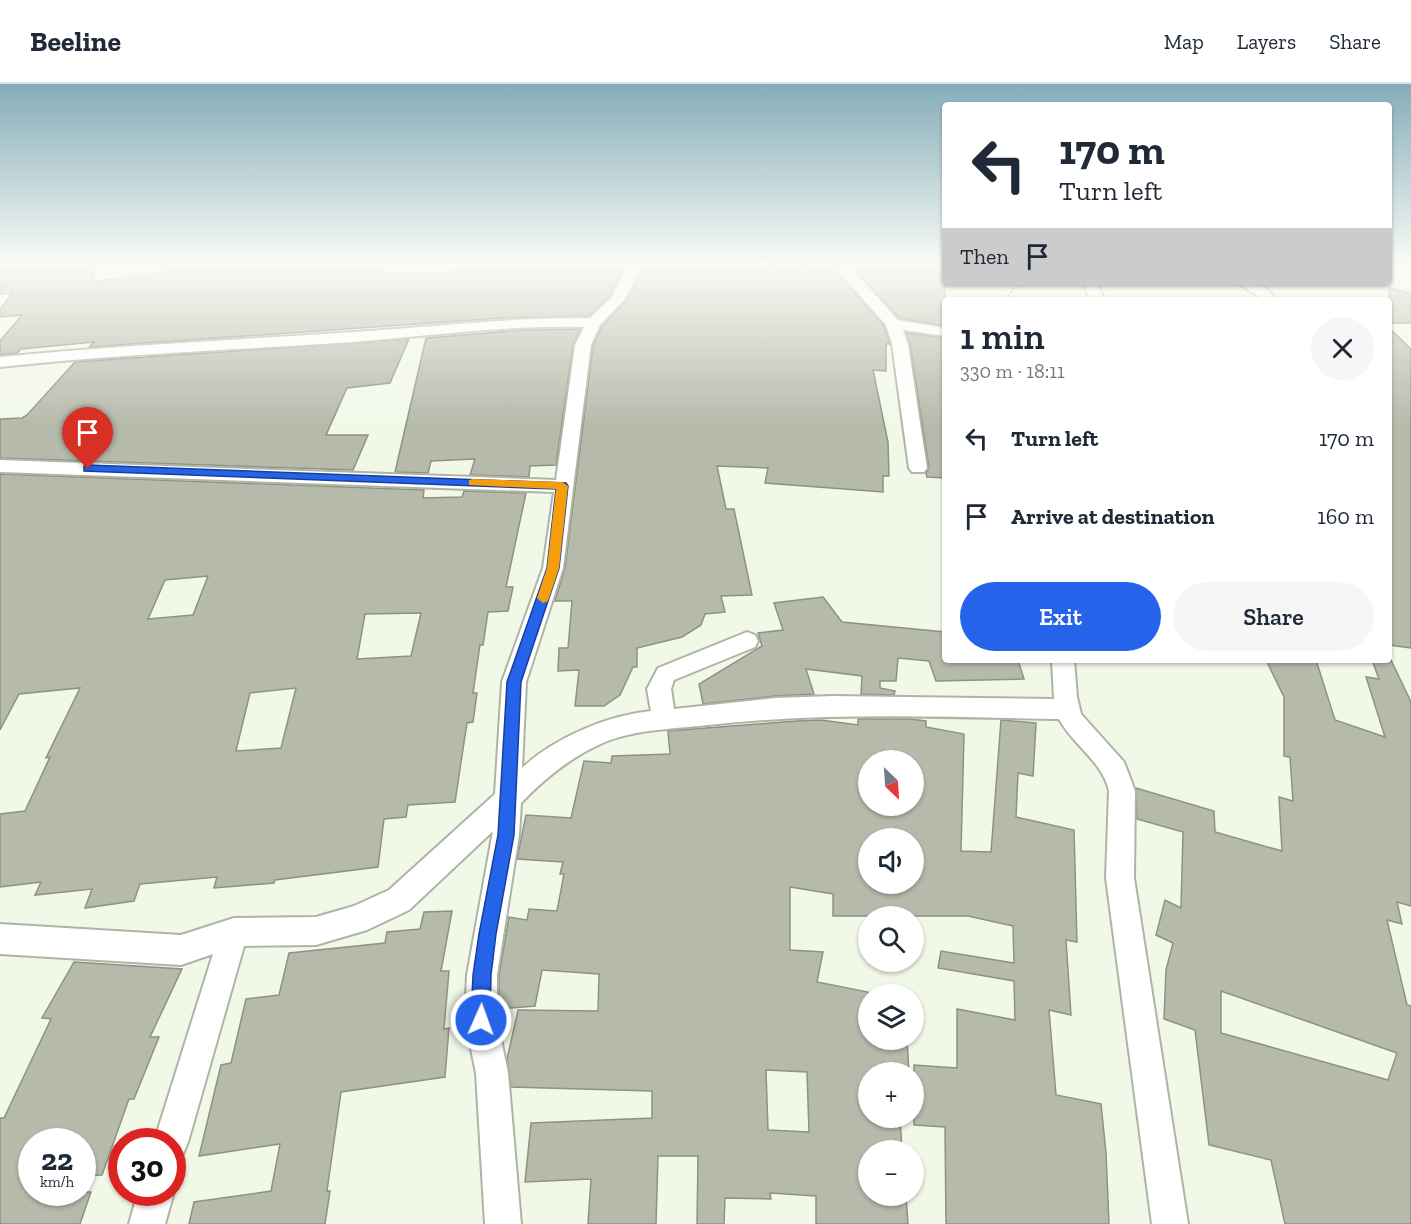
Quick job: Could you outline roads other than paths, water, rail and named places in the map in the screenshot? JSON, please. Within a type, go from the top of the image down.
[{"type":"street","points":[[503,1224],[492,1073],[481,1020],[482,975],[506,835],[514,682],[553,568],[562,486],[583,345],[599,318]]},
{"type":"street","points":[[888,318],[893,324],[900,344],[918,468]]},
{"type":"street","points":[[0,362],[117,351],[397,334],[480,324],[531,321],[594,323]]},
{"type":"street","points":[[893,324],[942,332]]},
{"type":"street","points":[[0,466],[562,486]]},
{"type":"street","points":[[665,718],[658,688],[666,674],[747,640]]},
{"type":"street","points":[[1063,663],[1067,709],[1080,730],[1113,768],[1122,792],[1119,874],[1134,994],[1162,1154],[1170,1224]]},
{"type":"street","points":[[0,939],[181,950],[234,932],[316,931],[357,920],[399,900],[542,765],[595,735],[631,723],[775,708],[833,706],[1067,709]]},
{"type":"street","points":[[175,1128],[234,932]]},
{"type":"street","points":[[147,1224],[152,1206]]}]
